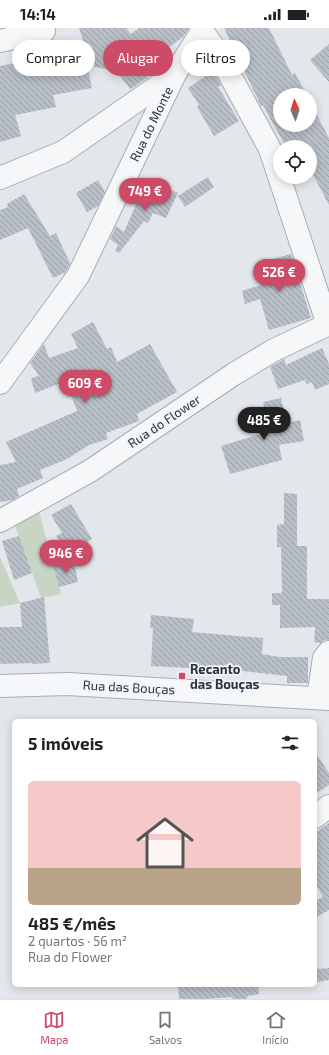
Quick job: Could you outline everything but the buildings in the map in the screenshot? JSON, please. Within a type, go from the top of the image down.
[{"type":"street","name":"Rua do Monte","points":[[0,383],[78,276],[175,74],[202,30]]},
{"type":"street","points":[[202,30],[216,50],[270,149],[329,325]]},
{"type":"street","points":[[0,41],[44,31]]},
{"type":"street","points":[[0,178],[63,152],[175,74]]},
{"type":"street","name":"Rua do Flower","points":[[0,521],[90,471],[234,374],[274,350],[329,325]]},
{"type":"street","points":[[324,698],[324,658],[329,652]]},
{"type":"street","name":"Rua das Bouças","points":[[0,686],[67,684],[324,698]]},
{"type":"street","points":[[317,815],[329,806]]},
{"type":"green space","points":[[39,511],[61,594],[41,598],[15,525]]},
{"type":"green space","points":[[0,557],[20,603],[0,607]]},
{"type":"place","name":"Recanto das Bouças","points":[[182,676]]}]
